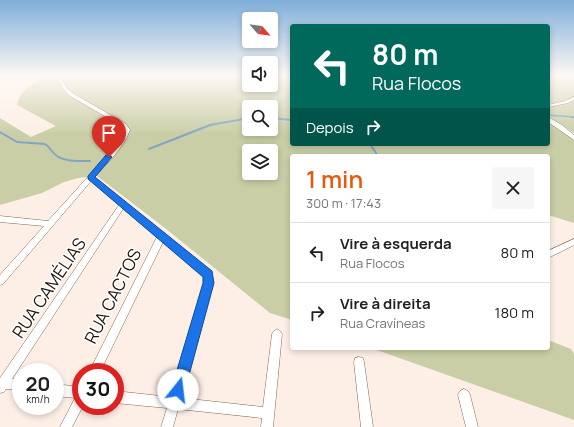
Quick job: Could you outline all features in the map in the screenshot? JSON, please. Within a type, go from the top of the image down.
[{"type":"street","points":[[0,281],[91,178],[124,138],[127,130],[121,122],[73,95]]},
{"type":"street","points":[[550,106],[566,102],[574,98]]},
{"type":"street","points":[[550,120],[560,126],[574,138]]},
{"type":"street","points":[[91,178],[202,268],[208,275],[209,283],[167,427]]},
{"type":"street","name":"RUA CAMÉLIAS","points":[[1,385],[124,204]]},
{"type":"street","points":[[0,219],[49,224]]},
{"type":"street","name":"RUA CACTOS","points":[[98,363],[162,235]]},
{"type":"street","points":[[550,254],[574,242]]},
{"type":"street","points":[[267,427],[277,334]]},
{"type":"street","points":[[359,362],[366,427]]},
{"type":"street","points":[[1,385],[12,385]]},
{"type":"street","points":[[464,395],[472,427]]},
{"type":"street","points":[[124,398],[269,413]]},
{"type":"street","points":[[66,427],[72,415]]},
{"type":"green space","points":[[21,95],[290,95],[290,146],[550,146],[550,122],[574,141],[574,223],[550,216],[550,154],[290,154],[290,319],[270,313],[165,228],[97,176],[78,178],[64,182],[42,193],[0,205],[0,118],[31,137],[56,126],[17,105]]},
{"type":"green space","points":[[550,95],[574,95],[574,133],[550,117]]},
{"type":"green space","points":[[550,341],[571,349],[574,354],[574,420],[377,350],[550,350]]},
{"type":"waterway","points":[[550,115],[574,117],[571,117]]},
{"type":"waterway","points":[[149,149],[210,125],[242,119]]},
{"type":"waterway","points":[[278,119],[290,120]]},
{"type":"waterway","points":[[0,132],[17,142],[45,144],[55,155],[61,158],[73,161],[90,161]]},
{"type":"waterway","points":[[371,146],[377,154]]},
{"type":"route","points":[[109,157],[91,178],[202,268],[208,275],[209,283],[178,390]]}]
